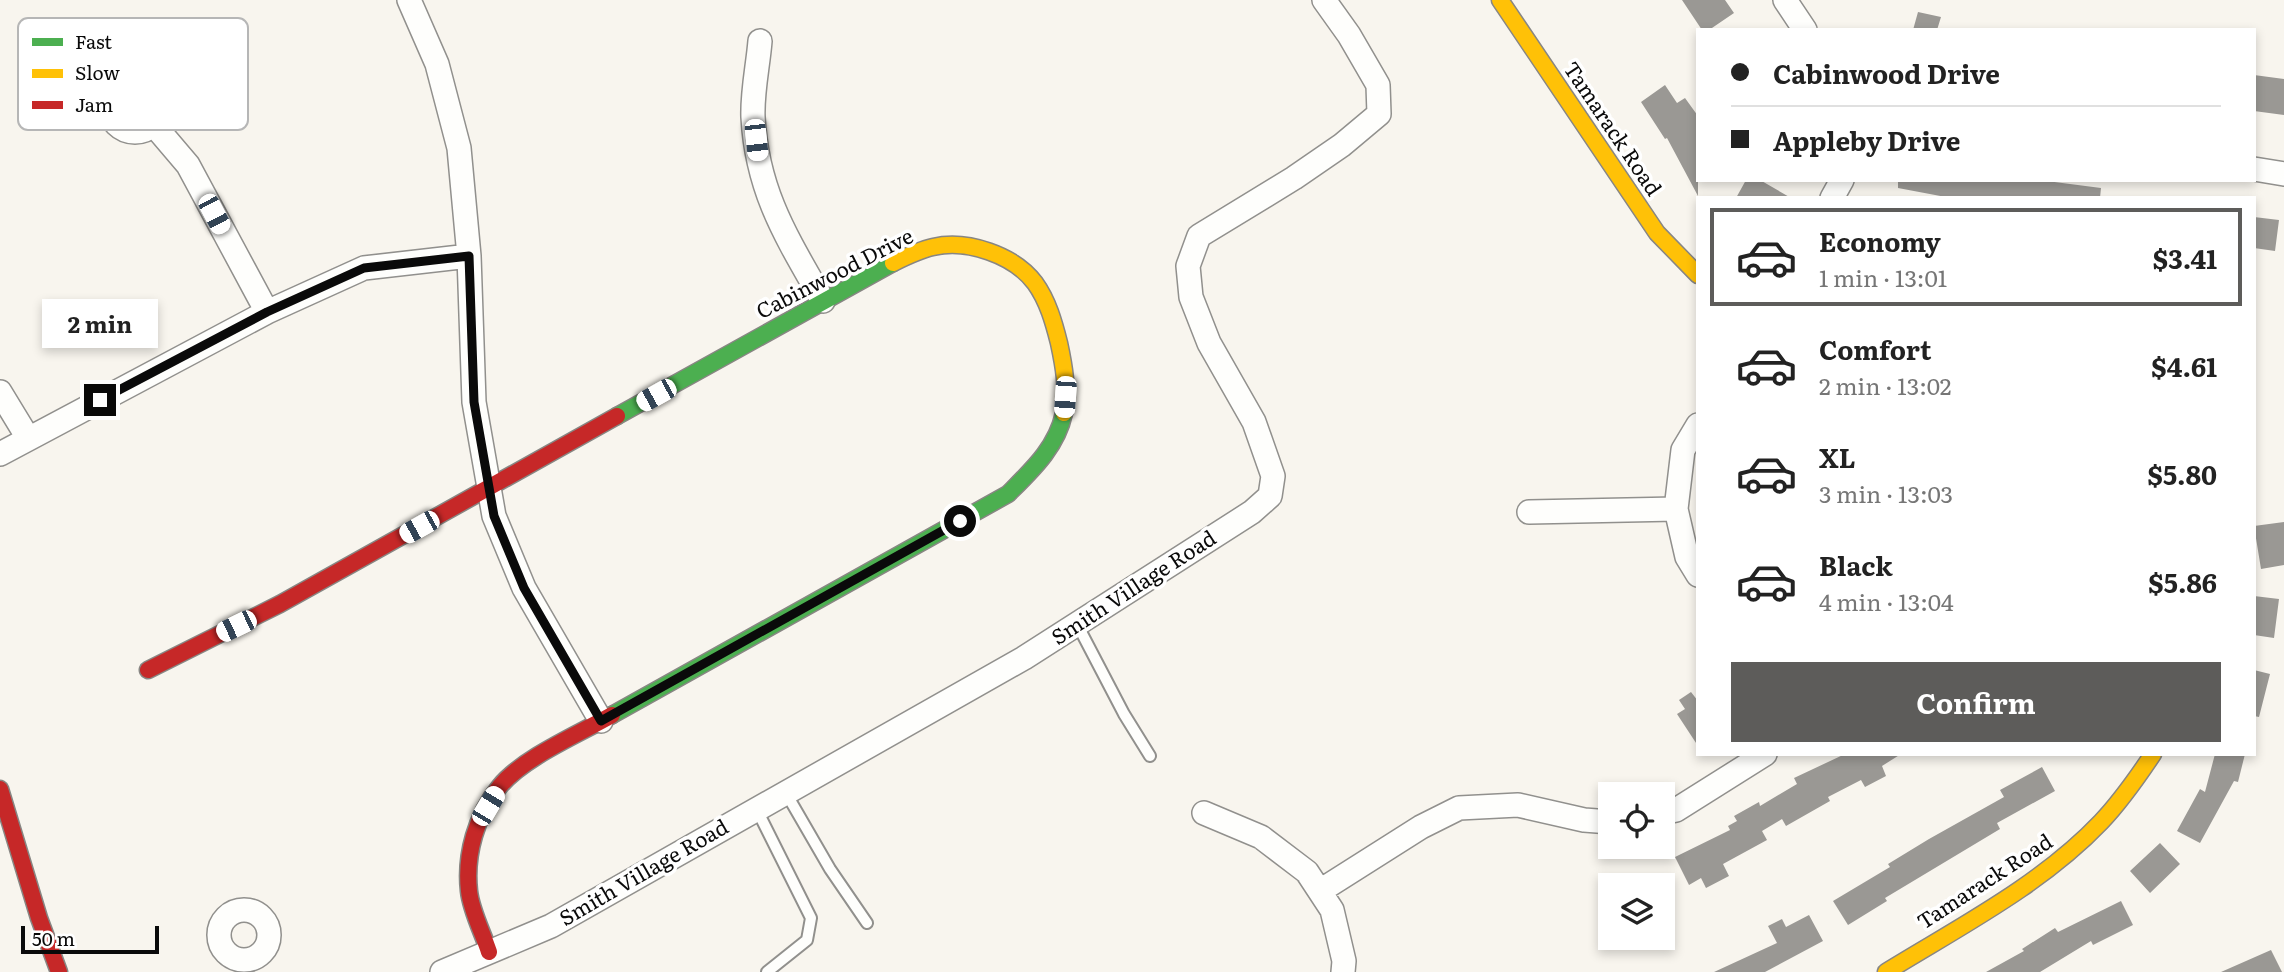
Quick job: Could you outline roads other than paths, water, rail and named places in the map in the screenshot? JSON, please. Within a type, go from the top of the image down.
[{"type":"street","points":[[409,0],[437,64],[460,148],[469,256],[474,402],[494,516],[524,588],[601,721]]},
{"type":"street","name":"Smith Village Road","points":[[442,972],[551,926],[1024,658],[1252,512],[1269,496],[1273,475],[1266,453],[1254,422],[1209,343],[1191,297],[1188,266],[1199,236],[1304,171],[1342,145],[1379,114],[1378,85],[1349,35],[1324,0]]},
{"type":"street","name":"Tamarack Road","points":[[1500,0],[1657,233],[1696,273]]},
{"type":"street","points":[[1785,0],[1804,28]]},
{"type":"street","points":[[760,41],[753,114],[758,165],[775,215],[822,301]]},
{"type":"street","points":[[158,130],[188,165],[267,312]]},
{"type":"street","points":[[2256,169],[2284,174]]},
{"type":"street","name":"Cabinwood Drive","points":[[148,670],[280,604],[822,301],[907,257],[940,245],[991,251],[1017,267],[1035,284],[1052,318],[1067,374],[1063,419],[1048,453],[1008,494],[533,759],[500,786],[476,826],[469,859],[469,893],[489,952]]},
{"type":"street","points":[[0,454],[267,312],[364,268],[469,256]]},
{"type":"street","points":[[0,392],[28,438]]},
{"type":"street","points":[[1696,428],[1683,450],[1676,509],[1687,557],[1696,572]]},
{"type":"street","points":[[1529,512],[1676,509]]},
{"type":"street","points":[[1675,810],[1762,756]]},
{"type":"street","name":"Tamarack Road","points":[[1886,972],[2057,864],[2109,817],[2152,756]]},
{"type":"street","points":[[0,789],[15,853],[59,972]]},
{"type":"street","points":[[1320,891],[1421,827],[1459,808],[1518,805],[1598,821]]},
{"type":"street","points":[[1204,813],[1261,837],[1307,872],[1332,910],[1343,972]]},
{"type":"lane","points":[[1077,624],[1124,714],[1150,756]]},
{"type":"lane","points":[[786,793],[830,869],[867,923]]},
{"type":"lane","points":[[757,810],[811,918],[807,940],[767,972]]}]
